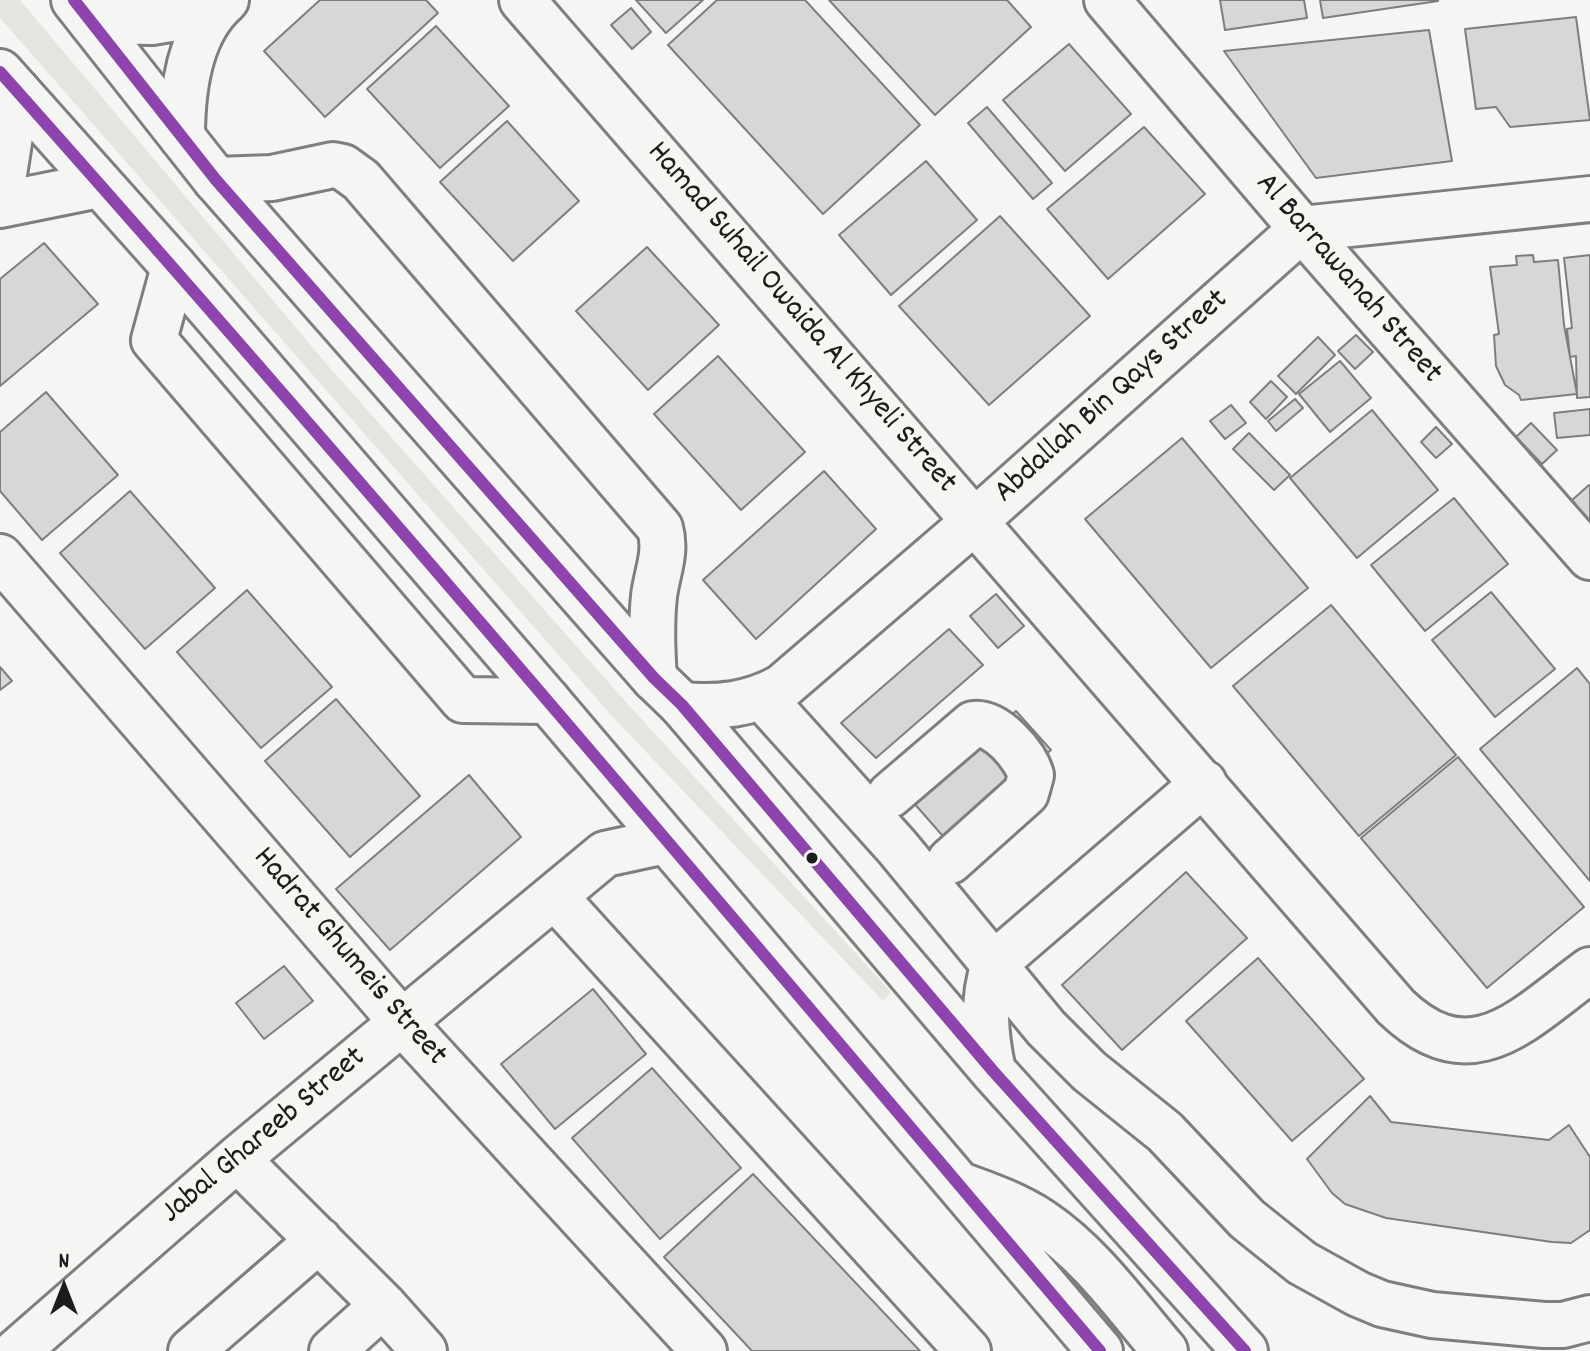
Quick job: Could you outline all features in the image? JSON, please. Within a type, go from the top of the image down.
[{"type":"street","name":"Hamad Suhail Owaida Al Khyeli Street","points":[[522,0],[1396,1007],[1414,1024],[1436,1036],[1460,1041],[1485,1039],[1509,1030],[1590,970]]},
{"type":"street","name":"Al Barrawanah Street","points":[[1107,0],[1302,229],[1590,557]]},
{"type":"street","points":[[82,11],[152,22],[219,6]]},
{"type":"street","points":[[182,137],[182,111],[191,60],[219,6]]},
{"type":"street","points":[[82,11],[216,180],[668,692],[993,1071],[1245,1351]]},
{"type":"street","points":[[8,81],[174,267],[548,701],[1100,1351]]},
{"type":"street","points":[[8,81],[0,203],[99,185]]},
{"type":"street","points":[[216,180],[272,178],[333,165],[353,172],[361,180],[660,528],[664,553],[654,592],[651,621],[668,692]]},
{"type":"street","points":[[1302,229],[1590,199]]},
{"type":"street","name":"Abdallah Bin Qays Street","points":[[668,692],[723,706],[763,698],[782,687],[975,521],[1302,229]]},
{"type":"street","points":[[174,267],[154,340],[463,700],[548,701]]},
{"type":"street","name":"Hadrat Ghumeis Street","points":[[0,557],[401,1021],[704,1351]]},
{"type":"street","points":[[763,698],[845,787],[1046,1028],[1089,1071],[1165,1132],[1247,1219],[1302,1263],[1382,1304],[1432,1315],[1544,1325],[1563,1325],[1590,1318]]},
{"type":"street","points":[[890,795],[973,724],[993,728],[1023,758],[1031,775],[1026,793],[950,861]]},
{"type":"street","points":[[845,787],[867,783],[890,795],[950,861],[962,882],[960,906],[953,916]]},
{"type":"street","points":[[993,1071],[985,1026],[985,1003],[994,964],[1204,783]]},
{"type":"street","points":[[605,854],[626,795]]},
{"type":"street","points":[[605,854],[665,841]]},
{"type":"street","name":"Jabal Ghareeb Street","points":[[17,1351],[237,1159],[605,854]]},
{"type":"street","points":[[555,897],[968,1351]]},
{"type":"street","points":[[237,1159],[383,1305],[424,1351]]},
{"type":"street","points":[[957,1184],[1002,1200],[1042,1222],[1078,1251],[1165,1351]]},
{"type":"street","points":[[191,1351],[319,1240]]},
{"type":"street","points":[[332,1351],[383,1305]]},
{"type":"shaded area","points":[[0,0],[20,0],[330,368],[625,701],[891,992],[883,1001],[611,715],[0,18]]},
{"type":"building","points":[[320,0],[426,0],[438,13],[325,117],[264,51]]},
{"type":"building","points":[[636,0],[703,0],[666,33]]},
{"type":"building","points":[[717,0],[805,0],[920,125],[823,214],[668,45]]},
{"type":"building","points":[[829,0],[1007,0],[1031,27],[935,115]]},
{"type":"building","points":[[1220,0],[1304,0],[1307,18],[1225,30]]},
{"type":"building","points":[[1320,0],[1438,0],[1438,1],[1323,18]]},
{"type":"building","points":[[631,8],[651,32],[632,49],[611,25]]},
{"type":"building","points":[[1576,17],[1590,120],[1510,127],[1496,107],[1476,109],[1465,29]]},
{"type":"building","points":[[436,26],[509,106],[440,168],[367,89]]},
{"type":"building","points":[[1429,30],[1452,161],[1316,178],[1224,51]]},
{"type":"building","points":[[1069,44],[1131,114],[1065,171],[1003,100]]},
{"type":"building","points":[[987,107],[1052,183],[1033,199],[968,123]]},
{"type":"building","points":[[507,121],[579,201],[513,261],[440,182]]},
{"type":"building","points":[[1144,127],[1205,194],[1108,279],[1047,209]]},
{"type":"building","points":[[926,161],[977,220],[891,295],[839,235]]},
{"type":"building","points":[[1000,216],[1090,316],[989,405],[899,306]]},
{"type":"building","points":[[44,243],[98,304],[0,386],[0,279]]},
{"type":"building","points":[[647,247],[719,325],[648,390],[576,311]]},
{"type":"building","points":[[1533,255],[1534,262],[1558,260],[1564,325],[1577,394],[1521,400],[1505,385],[1496,366],[1494,335],[1499,334],[1490,267],[1517,265],[1516,256]]},
{"type":"building","points":[[1590,255],[1590,397],[1577,398],[1576,356],[1570,357],[1567,329],[1572,328],[1564,258]]},
{"type":"building","points":[[1356,335],[1373,352],[1355,369],[1338,351]]},
{"type":"building","points":[[1318,337],[1335,355],[1296,394],[1278,376]]},
{"type":"building","points":[[718,356],[805,452],[741,510],[654,414]]},
{"type":"building","points":[[1340,361],[1371,398],[1330,432],[1299,394]]},
{"type":"building","points":[[1271,381],[1287,397],[1266,419],[1250,402]]},
{"type":"building","points":[[46,392],[118,475],[42,540],[0,491],[0,432]]},
{"type":"building","points":[[1295,399],[1303,408],[1276,431],[1268,421]]},
{"type":"building","points":[[1231,405],[1246,423],[1225,439],[1210,421]]},
{"type":"building","points":[[1590,409],[1590,435],[1557,438],[1554,413]]},
{"type":"building","points":[[1372,410],[1438,490],[1357,558],[1290,478]]},
{"type":"building","points":[[1531,423],[1557,450],[1542,464],[1516,437]]},
{"type":"building","points":[[1436,427],[1452,444],[1436,458],[1421,442]]},
{"type":"building","points":[[1249,433],[1290,475],[1274,490],[1233,449]]},
{"type":"building","points":[[1182,438],[1308,588],[1211,668],[1085,519]]},
{"type":"building","points":[[824,471],[876,529],[756,639],[703,580]]},
{"type":"building","points":[[1590,486],[1590,521],[1571,501]]},
{"type":"building","points":[[130,491],[215,588],[145,649],[60,553]]},
{"type":"building","points":[[1454,498],[1508,564],[1425,631],[1371,565]]},
{"type":"building","points":[[247,590],[332,687],[261,748],[177,652]]},
{"type":"building","points":[[1491,592],[1555,669],[1495,717],[1432,640]]},
{"type":"building","points":[[996,594],[1024,626],[998,648],[970,616]]},
{"type":"building","points":[[1331,605],[1456,755],[1359,836],[1233,686]]},
{"type":"building","points":[[949,629],[983,665],[876,758],[841,723]]},
{"type":"building","points":[[0,667],[12,681],[0,690]]},
{"type":"building","points":[[1577,668],[1590,684],[1590,881],[1480,749]]},
{"type":"building","points":[[336,699],[420,796],[350,857],[265,761]]},
{"type":"building","points":[[1016,711],[1051,750],[948,842],[913,802]]},
{"type":"building","points":[[1458,757],[1584,907],[1487,988],[1361,838]]},
{"type":"building","points":[[469,775],[521,837],[390,950],[336,889]]},
{"type":"building","points":[[1186,872],[1247,938],[1122,1050],[1062,985]]},
{"type":"building","points":[[1258,958],[1364,1079],[1292,1141],[1186,1021]]},
{"type":"building","points":[[284,966],[313,1001],[264,1039],[236,1003]]},
{"type":"building","points":[[593,989],[646,1054],[555,1129],[501,1064]]},
{"type":"building","points":[[652,1068],[741,1168],[660,1239],[572,1138]]},
{"type":"building","points":[[1370,1096],[1391,1122],[1549,1140],[1569,1125],[1590,1157],[1590,1230],[1571,1243],[1552,1242],[1386,1218],[1345,1204],[1332,1193],[1307,1159]]},
{"type":"building","points":[[753,1174],[920,1351],[752,1351],[664,1257]]},
{"type":"transit line","points":[[74,0],[216,180],[654,678],[682,705],[993,1071],[1245,1351]]},
{"type":"transit line","points":[[0,72],[416,548],[1100,1351]]}]
